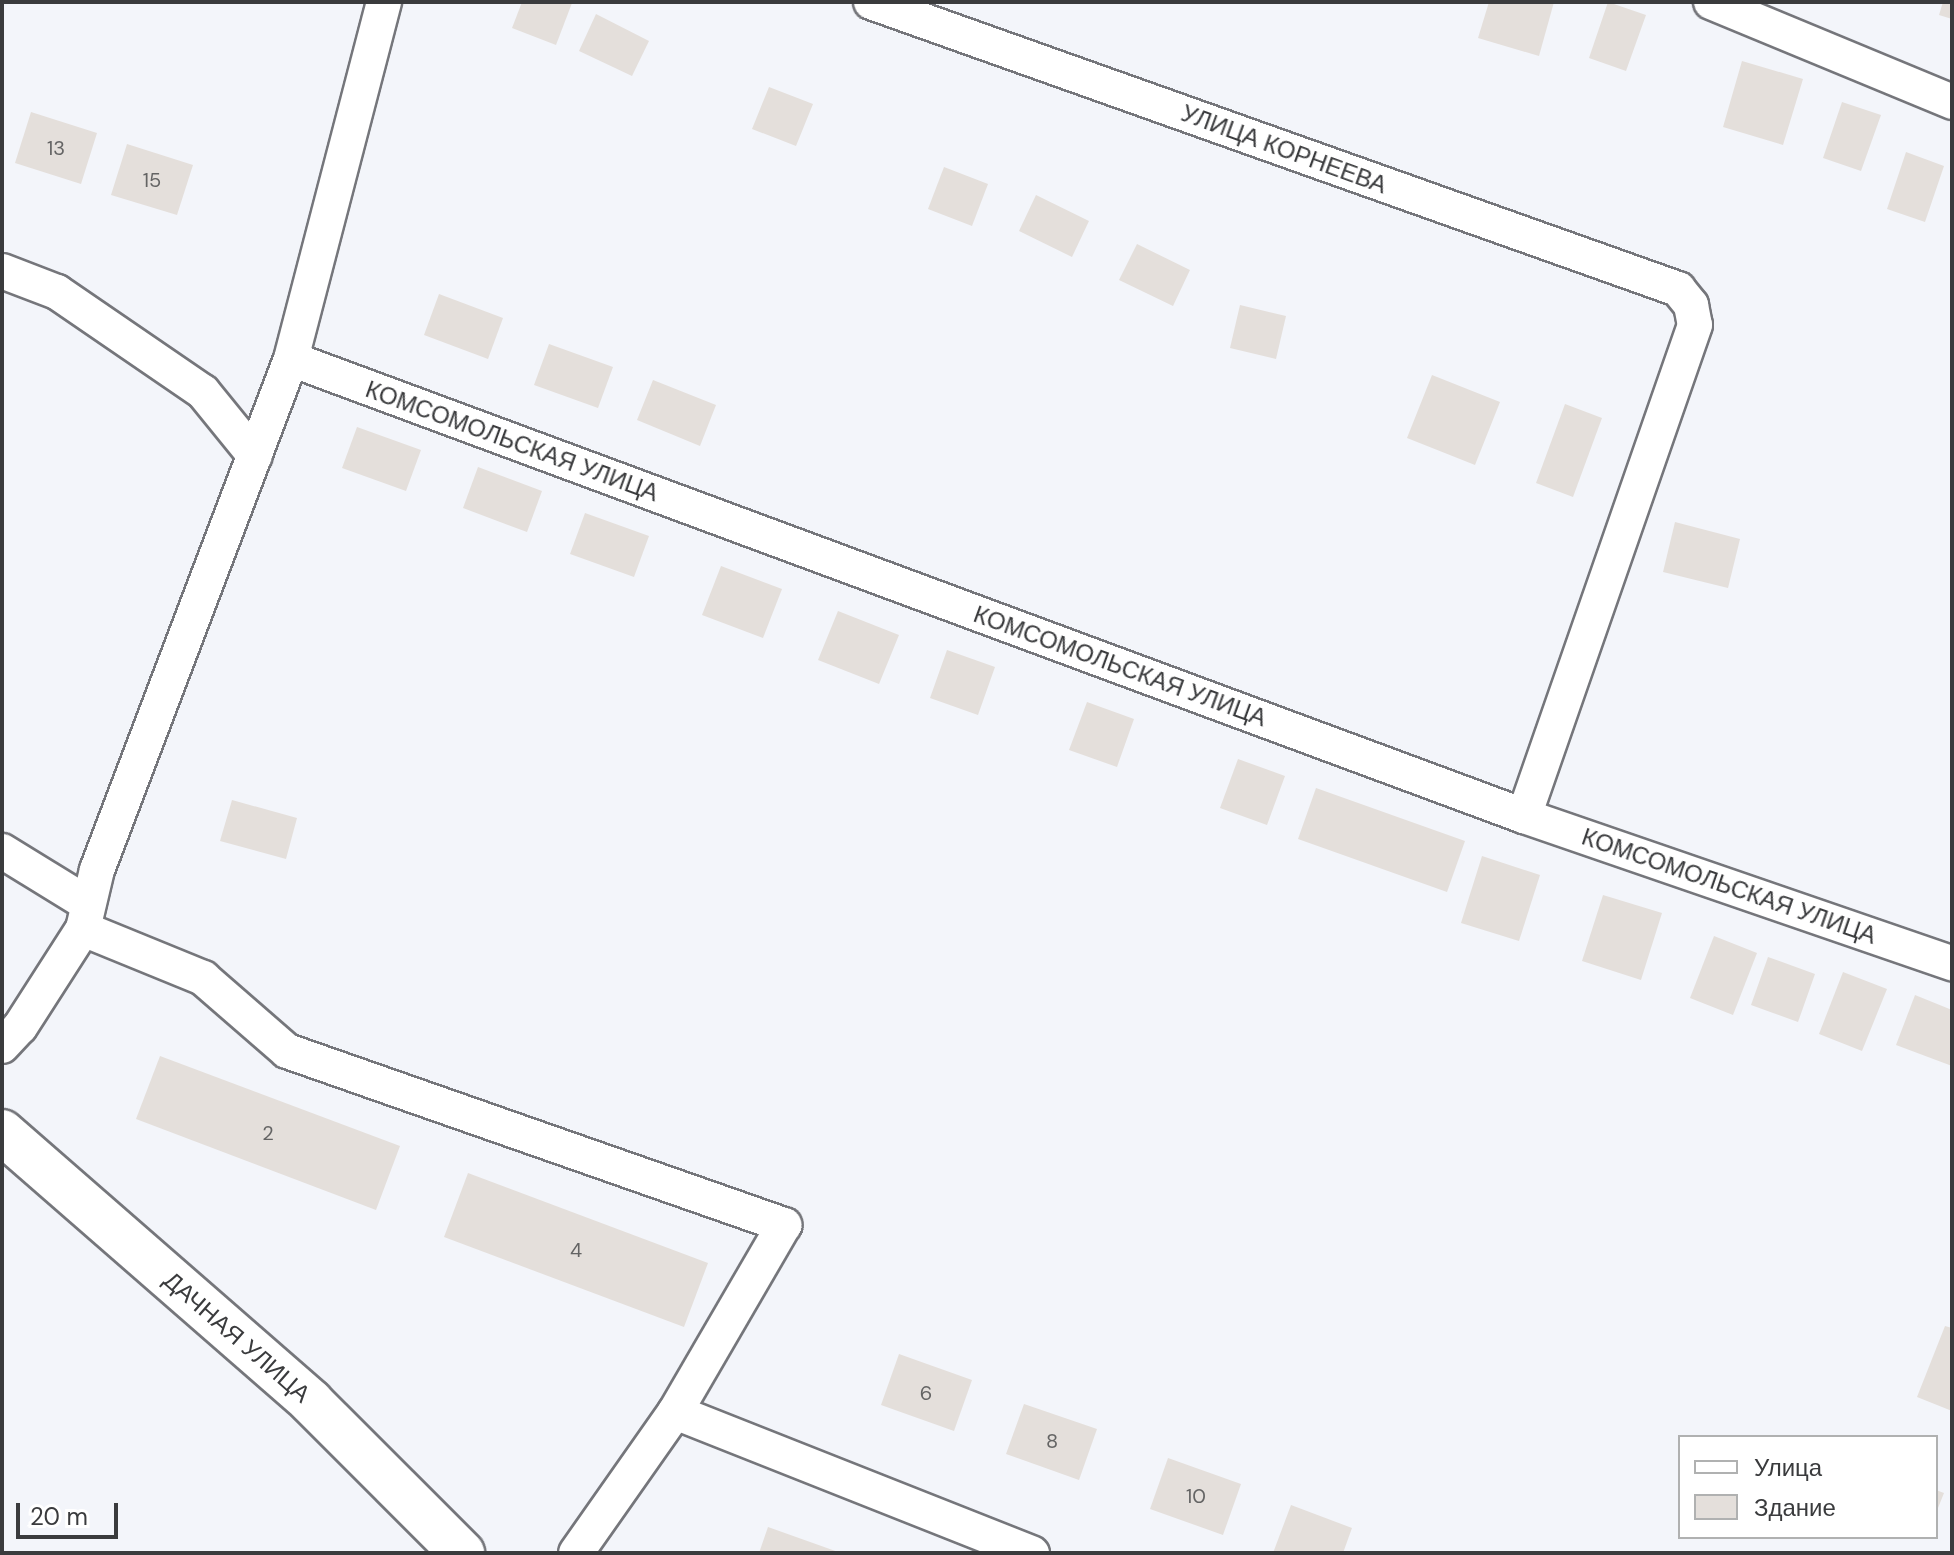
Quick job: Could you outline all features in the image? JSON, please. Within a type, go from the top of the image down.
[{"type":"street","points":[[2,1046],[20,1027],[86,916],[97,870],[291,359],[384,2]]},
{"type":"street","name":"УЛИЦА КОРНЕЕВА","points":[[871,2],[1678,289],[1691,305],[1695,325],[1524,816]]},
{"type":"street","points":[[1711,2],[1952,102]]},
{"type":"street","points":[[2,271],[57,292],[203,392],[255,456]]},
{"type":"street","name":"КОМСОМОЛЬСКАЯ УЛИЦА","points":[[291,359],[1524,816],[1952,963]]},
{"type":"street","points":[[2,851],[86,916],[203,978],[287,1051],[784,1225],[675,1412],[576,1553]]},
{"type":"street","name":"ДАЧНАЯ УЛИЦА","points":[[2,1132],[311,1402],[462,1553]]},
{"type":"street","points":[[675,1412],[1032,1553]]},
{"type":"building","points":[[522,2],[572,3],[556,45],[512,28]]},
{"type":"building","points":[[1489,2],[1554,2],[1539,56],[1478,38]]},
{"type":"building","points":[[1608,2],[1646,15],[1626,71],[1589,58]]},
{"type":"building","points":[[1943,2],[1952,2],[1952,19],[1939,15]]},
{"type":"building","points":[[596,14],[649,41],[632,76],[579,51]]},
{"type":"building","points":[[1742,61],[1803,79],[1783,145],[1723,127]]},
{"type":"building","points":[[769,87],[813,104],[796,146],[752,129]]},
{"type":"building","points":[[1842,102],[1881,115],[1861,171],[1823,158]]},
{"type":"building","points":[[31,112],[97,133],[81,184],[15,163]]},
{"type":"building","points":[[127,144],[193,165],[177,215],[111,195]]},
{"type":"building","points":[[1906,152],[1944,166],[1925,222],[1887,209]]},
{"type":"building","points":[[944,167],[988,184],[972,226],[928,209]]},
{"type":"building","points":[[1036,195],[1089,221],[1072,257],[1019,231]]},
{"type":"building","points":[[1137,244],[1190,270],[1173,306],[1119,280]]},
{"type":"building","points":[[439,294],[503,318],[488,359],[424,335]]},
{"type":"building","points":[[1240,305],[1286,316],[1276,359],[1230,348]]},
{"type":"building","points":[[549,344],[613,367],[598,408],[534,385]]},
{"type":"building","points":[[1432,375],[1500,402],[1475,465],[1407,438]]},
{"type":"building","points":[[653,380],[716,405],[700,446],[637,420]]},
{"type":"building","points":[[1565,404],[1602,418],[1573,497],[1536,483]]},
{"type":"building","points":[[357,427],[421,450],[406,491],[342,468]]},
{"type":"building","points":[[478,467],[542,491],[527,532],[463,508]]},
{"type":"building","points":[[585,513],[649,536],[634,577],[570,554]]},
{"type":"building","points":[[1675,522],[1740,539],[1728,588],[1663,572]]},
{"type":"building","points":[[721,566],[782,589],[763,638],[702,615]]},
{"type":"building","points":[[838,611],[899,635],[879,684],[818,660]]},
{"type":"building","points":[[947,650],[995,667],[978,715],[930,698]]},
{"type":"building","points":[[1087,702],[1134,719],[1117,767],[1069,750]]},
{"type":"building","points":[[1238,759],[1285,776],[1267,825],[1220,808]]},
{"type":"building","points":[[1316,788],[1465,841],[1447,892],[1298,839]]},
{"type":"building","points":[[232,800],[297,818],[286,859],[220,841]]},
{"type":"building","points":[[1482,856],[1540,875],[1519,941],[1461,923]]},
{"type":"building","points":[[1603,895],[1662,913],[1641,980],[1582,961]]},
{"type":"building","points":[[1714,936],[1757,953],[1733,1015],[1690,998]]},
{"type":"building","points":[[1768,957],[1815,974],[1798,1022],[1751,1005]]},
{"type":"building","points":[[1843,972],[1887,989],[1862,1051],[1819,1034]]},
{"type":"building","points":[[1915,995],[1952,1010],[1952,1066],[1896,1045]]},
{"type":"building","points":[[160,1056],[400,1146],[376,1210],[136,1119]]},
{"type":"building","points":[[468,1173],[708,1263],[684,1327],[444,1237]]},
{"type":"building","points":[[1945,1326],[1952,1328],[1952,1411],[1917,1397]]},
{"type":"building","points":[[899,1354],[972,1380],[954,1431],[881,1405]]},
{"type":"building","points":[[1024,1404],[1097,1429],[1079,1480],[1006,1454]]},
{"type":"building","points":[[1168,1458],[1241,1484],[1223,1535],[1150,1509]]},
{"type":"building","points":[[1938,1491],[1944,1493],[1938,1508]]},
{"type":"building","points":[[1291,1505],[1352,1528],[1343,1553],[1273,1553]]},
{"type":"building","points":[[768,1527],[841,1553],[759,1553]]}]
